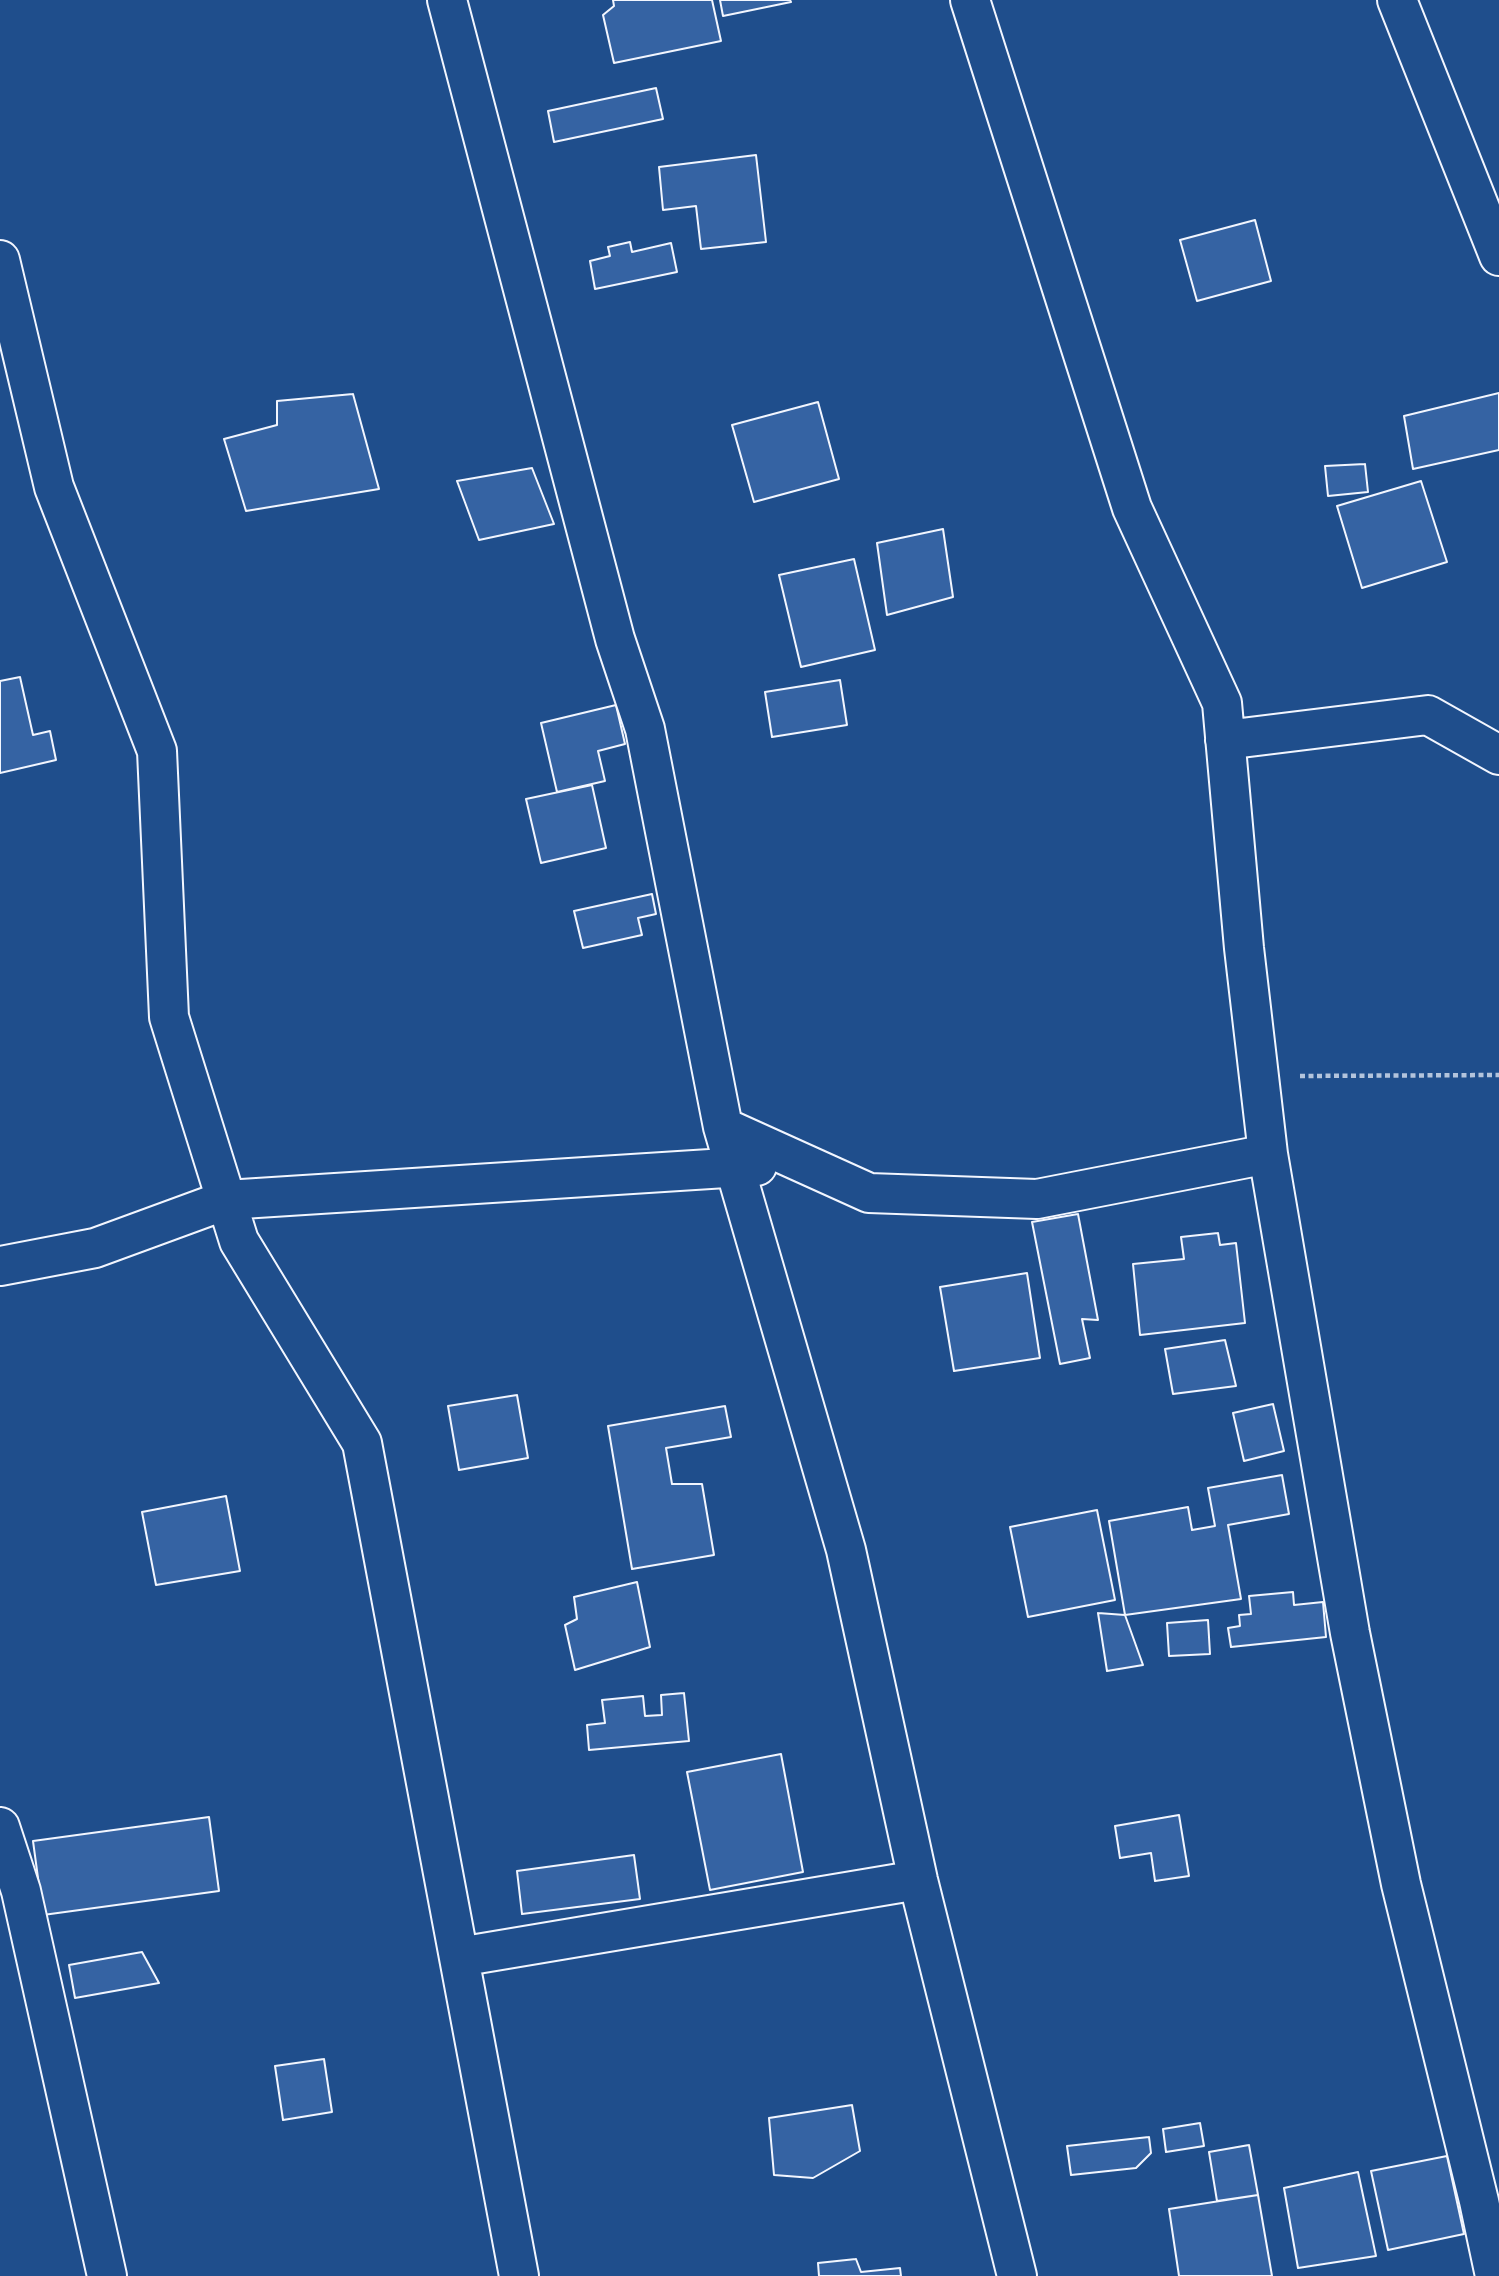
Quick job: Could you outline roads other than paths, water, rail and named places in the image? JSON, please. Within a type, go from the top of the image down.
[{"type":"street","points":[[447,0],[615,639],[645,729],[723,1127],[846,1550],[918,1880],[1017,2276]]},
{"type":"street","points":[[970,0],[1132,508],[1222,703],[1244,948],[1268,1154],[1350,1633],[1398,1871],[1495,2276]]},
{"type":"street","points":[[1398,0],[1499,256]]},
{"type":"street","points":[[0,260],[54,487],[157,751],[169,1017],[239,1241],[362,1443],[519,2276]]},
{"type":"street","points":[[1225,740],[1428,715],[1499,755]]},
{"type":"street","points":[[723,1127],[869,1194],[1037,1199],[1268,1154]]},
{"type":"street","points":[[0,1266],[95,1248],[226,1200],[801,1163]]},
{"type":"street","points":[[0,1827],[21,1891],[107,2276]]},
{"type":"street","points":[[459,1957],[918,1880]]}]
